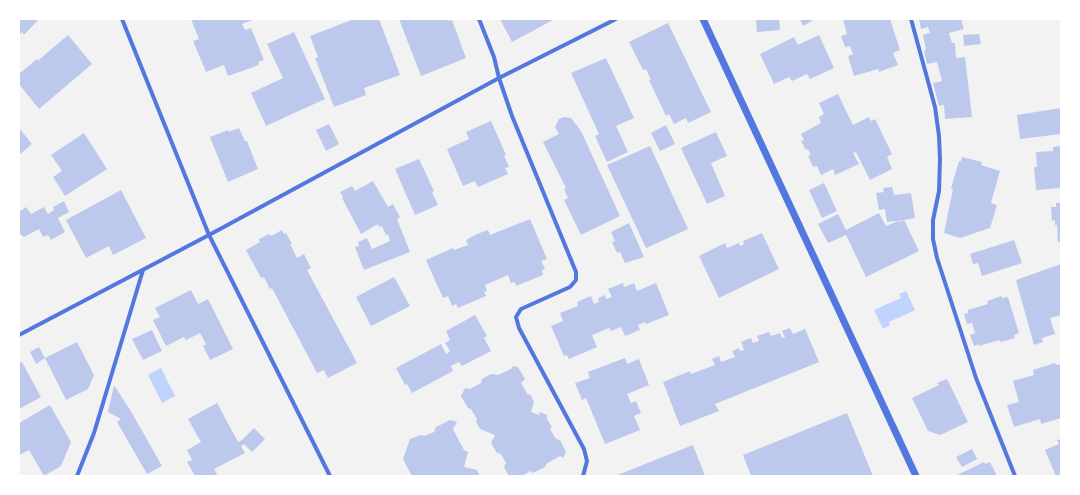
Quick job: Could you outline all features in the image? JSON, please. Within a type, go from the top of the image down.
[{"type":"street","points":[[122,19],[209,235],[330,476]]},
{"type":"street","points":[[479,19],[494,57],[499,78],[512,116],[576,272],[576,280],[570,287],[521,309],[516,317],[520,328],[584,449],[587,461],[583,476]]},
{"type":"street","points":[[19,335],[209,235],[499,78],[616,19]]},
{"type":"street","points":[[703,19],[916,476]]},
{"type":"street","points":[[911,19],[935,107],[939,136],[939,191],[932,239],[976,378],[1015,476]]},
{"type":"street","points":[[77,476],[94,433],[143,270]]},
{"type":"water","points":[[906,291],[915,310],[889,322],[890,325],[883,329],[874,310],[901,298],[899,294]]},
{"type":"water","points":[[161,368],[175,396],[162,403],[148,375]]},
{"type":"building","points":[[19,19],[39,19],[24,35],[22,32],[19,35]]},
{"type":"building","points":[[191,19],[255,19],[242,24],[245,30],[251,28],[264,60],[258,62],[259,65],[228,76],[224,65],[206,72],[193,41],[199,39]]},
{"type":"building","points":[[354,19],[379,19],[400,75],[364,88],[366,95],[334,107],[315,58],[318,57],[310,36]]},
{"type":"building","points":[[399,19],[452,20],[466,58],[421,76]]},
{"type":"building","points":[[500,19],[555,19],[512,42]]},
{"type":"building","points":[[756,19],[779,19],[780,30],[757,32]]},
{"type":"building","points":[[800,19],[815,19],[803,26]]},
{"type":"building","points":[[844,19],[890,19],[900,50],[893,53],[898,65],[879,72],[878,69],[854,76],[848,56],[853,54],[850,46],[845,47],[841,36],[847,34]]},
{"type":"building","points":[[919,19],[961,19],[964,29],[949,33],[952,43],[955,43],[956,58],[965,57],[972,117],[945,119],[944,105],[939,106],[933,83],[942,81],[937,62],[927,64],[924,51],[926,50],[923,35],[930,33],[928,27],[921,29]]},
{"type":"building","points":[[668,23],[711,112],[688,123],[686,118],[674,124],[669,114],[666,116],[649,80],[651,80],[646,69],[643,70],[629,42]]},
{"type":"building","points":[[294,32],[325,99],[266,126],[251,93],[283,78],[267,44]]},
{"type":"building","points":[[979,34],[981,44],[964,46],[963,35]]},
{"type":"building","points":[[68,35],[92,64],[39,109],[19,84],[19,74],[37,59],[38,61]]},
{"type":"building","points":[[819,35],[834,68],[810,79],[807,74],[792,81],[789,77],[774,84],[760,54],[794,37],[798,45]]},
{"type":"building","points":[[606,58],[634,118],[616,126],[628,152],[607,162],[595,136],[599,134],[571,73]]},
{"type":"building","points":[[838,94],[853,125],[869,117],[871,121],[875,119],[892,154],[887,157],[892,169],[870,180],[856,152],[853,153],[859,164],[835,175],[833,169],[821,175],[817,166],[813,167],[808,156],[811,155],[801,141],[804,140],[801,134],[821,123],[819,117],[824,114],[819,103]]},
{"type":"building","points":[[1061,108],[1061,134],[1020,139],[1017,115]]},
{"type":"building","points":[[564,117],[571,118],[581,131],[620,216],[581,235],[564,200],[568,198],[564,189],[566,188],[543,142],[559,134],[555,127],[559,119]]},
{"type":"building","points":[[491,121],[506,155],[504,156],[509,167],[505,168],[508,174],[478,187],[475,181],[463,186],[447,149],[469,139],[466,132]]},
{"type":"building","points":[[329,124],[339,144],[326,151],[316,130]]},
{"type":"building","points":[[666,125],[675,144],[660,151],[651,133]]},
{"type":"building","points":[[19,128],[32,144],[19,155]]},
{"type":"building","points":[[239,128],[245,141],[247,141],[258,169],[228,182],[210,137],[228,130],[229,132]]},
{"type":"building","points":[[716,132],[727,156],[711,163],[725,196],[707,204],[681,148]]},
{"type":"building","points":[[84,133],[107,169],[65,196],[53,177],[62,171],[51,155]]},
{"type":"building","points":[[650,146],[688,229],[646,248],[607,165]]},
{"type":"building","points":[[1061,146],[1061,188],[1036,190],[1034,167],[1037,167],[1036,152],[1053,151],[1053,147]]},
{"type":"building","points":[[962,157],[982,162],[981,165],[1000,171],[991,203],[997,205],[990,228],[960,238],[944,233],[953,189],[951,188],[959,161],[961,161]]},
{"type":"building","points":[[419,159],[434,191],[432,192],[438,205],[415,215],[395,169]]},
{"type":"building","points":[[373,181],[388,207],[393,204],[400,217],[397,219],[410,252],[364,270],[355,247],[359,246],[358,242],[367,238],[372,249],[390,241],[388,234],[386,235],[382,226],[379,227],[378,224],[361,234],[340,192],[352,186],[355,191]]},
{"type":"building","points":[[824,183],[837,211],[822,218],[809,190]]},
{"type":"building","points":[[892,187],[894,195],[911,193],[915,218],[887,222],[885,209],[879,210],[876,193],[884,192],[883,188]]},
{"type":"building","points":[[121,190],[146,238],[113,255],[109,246],[86,258],[66,220]]},
{"type":"building","points":[[64,201],[69,212],[58,218],[65,232],[51,240],[48,235],[43,237],[39,229],[24,237],[19,233],[19,212],[26,207],[31,214],[44,207],[48,214],[54,210],[53,207]]},
{"type":"building","points":[[1056,203],[1061,203],[1061,242],[1058,242],[1057,225],[1055,225],[1055,220],[1052,221],[1051,207],[1056,207]]},
{"type":"building","points":[[879,213],[886,226],[904,220],[919,251],[866,277],[846,235],[828,243],[818,224],[838,214],[846,230]]},
{"type":"building","points":[[530,219],[547,259],[541,261],[545,269],[542,270],[543,275],[516,286],[515,282],[511,283],[508,275],[485,285],[487,291],[484,292],[486,296],[458,308],[456,304],[452,306],[448,296],[443,298],[426,260],[453,248],[454,250],[468,245],[466,240],[477,234],[488,230],[490,235]]},
{"type":"building","points":[[629,223],[644,257],[625,263],[620,252],[617,253],[612,242],[615,241],[611,232]]},
{"type":"building","points":[[282,230],[284,234],[286,233],[292,244],[290,244],[297,258],[304,254],[311,268],[307,270],[357,363],[328,378],[324,370],[317,373],[272,288],[270,289],[264,277],[261,278],[246,250],[260,242],[259,239],[269,234],[271,236]]},
{"type":"building","points":[[762,233],[779,269],[719,298],[699,256],[725,243],[727,248],[739,243],[740,246],[744,244],[743,241]]},
{"type":"building","points":[[1014,240],[1022,263],[982,276],[978,263],[973,264],[970,254]]},
{"type":"building","points":[[1061,264],[1061,315],[1050,318],[1055,334],[1042,338],[1043,342],[1034,345],[1016,280]]},
{"type":"building","points":[[394,277],[410,306],[371,326],[356,297]]},
{"type":"building","points":[[623,283],[624,287],[634,283],[637,291],[656,283],[669,315],[646,324],[645,322],[638,325],[640,330],[625,336],[621,327],[611,331],[609,328],[592,335],[597,347],[569,359],[567,355],[564,356],[551,326],[563,321],[560,313],[578,306],[577,302],[591,296],[594,304],[599,302],[598,298],[605,295],[606,299],[612,297],[608,289]]},
{"type":"building","points":[[191,290],[198,304],[208,299],[233,349],[210,360],[203,346],[206,344],[200,333],[186,340],[184,337],[166,346],[153,320],[160,317],[155,308]]},
{"type":"building","points":[[1001,296],[1002,298],[1008,297],[1019,333],[1014,335],[1015,338],[1001,342],[999,340],[974,346],[970,335],[975,333],[972,323],[967,324],[964,314],[968,313],[968,310],[988,304],[987,301]]},
{"type":"building","points":[[475,315],[487,336],[484,338],[491,351],[462,366],[459,362],[451,366],[453,371],[412,393],[407,384],[405,385],[396,368],[441,344],[446,354],[450,351],[445,343],[450,340],[446,331]]},
{"type":"building","points":[[790,328],[793,334],[805,329],[819,362],[715,404],[719,411],[680,426],[663,382],[690,371],[691,374],[715,365],[712,359],[719,356],[721,362],[735,357],[732,351],[739,348],[740,351],[744,350],[741,342],[751,338],[753,343],[759,341],[757,336],[769,332],[771,336],[780,333],[782,338],[785,337],[782,331]]},
{"type":"building","points":[[152,330],[162,351],[143,360],[132,339]]},
{"type":"building","points":[[77,342],[94,375],[88,389],[66,400],[45,358]]},
{"type":"building","points":[[39,347],[45,358],[36,364],[30,352]]},
{"type":"building","points":[[625,358],[627,364],[639,359],[649,385],[627,394],[631,403],[636,401],[641,413],[634,416],[640,430],[605,444],[586,398],[582,400],[575,383],[590,378],[588,372]]},
{"type":"building","points":[[22,362],[41,397],[19,409],[19,363]]},
{"type":"building","points":[[1055,363],[1056,365],[1061,364],[1061,418],[1041,424],[1040,419],[1014,427],[1007,405],[1019,402],[1013,381],[1034,375],[1033,370]]},
{"type":"building","points":[[512,366],[518,367],[525,379],[521,383],[528,395],[530,394],[534,402],[531,412],[539,415],[540,412],[547,415],[547,419],[552,427],[550,429],[556,439],[560,440],[566,452],[563,458],[560,456],[546,464],[545,467],[533,473],[530,471],[522,476],[509,476],[504,467],[506,463],[501,454],[497,453],[491,443],[495,435],[480,429],[476,422],[477,419],[461,396],[465,388],[470,389],[481,383],[482,379],[491,374],[498,375],[511,369]]},
{"type":"building","points":[[947,379],[968,422],[940,435],[928,431],[912,398],[939,385],[937,383]]},
{"type":"building","points":[[114,385],[132,413],[162,466],[147,474],[117,422],[121,419],[108,412]]},
{"type":"building","points":[[217,403],[238,442],[254,428],[265,439],[252,452],[244,444],[241,446],[245,453],[214,469],[217,474],[213,476],[195,476],[187,462],[192,460],[187,450],[201,442],[188,419]]},
{"type":"building","points":[[50,405],[71,442],[61,466],[44,476],[29,450],[19,455],[19,423]]},
{"type":"building","points":[[847,413],[873,476],[751,476],[743,455]]},
{"type":"building","points":[[450,420],[457,422],[453,429],[464,450],[468,452],[464,467],[477,470],[480,476],[412,476],[403,459],[410,439],[421,435],[425,436],[434,432],[436,427]]},
{"type":"building","points":[[1061,439],[1061,476],[1056,476],[1045,450],[1059,444],[1057,440]]},
{"type":"building","points":[[693,445],[705,476],[615,476]]},
{"type":"building","points":[[972,449],[977,459],[962,467],[956,457]]},
{"type":"building","points":[[984,462],[985,464],[990,462],[997,476],[955,476]]}]
